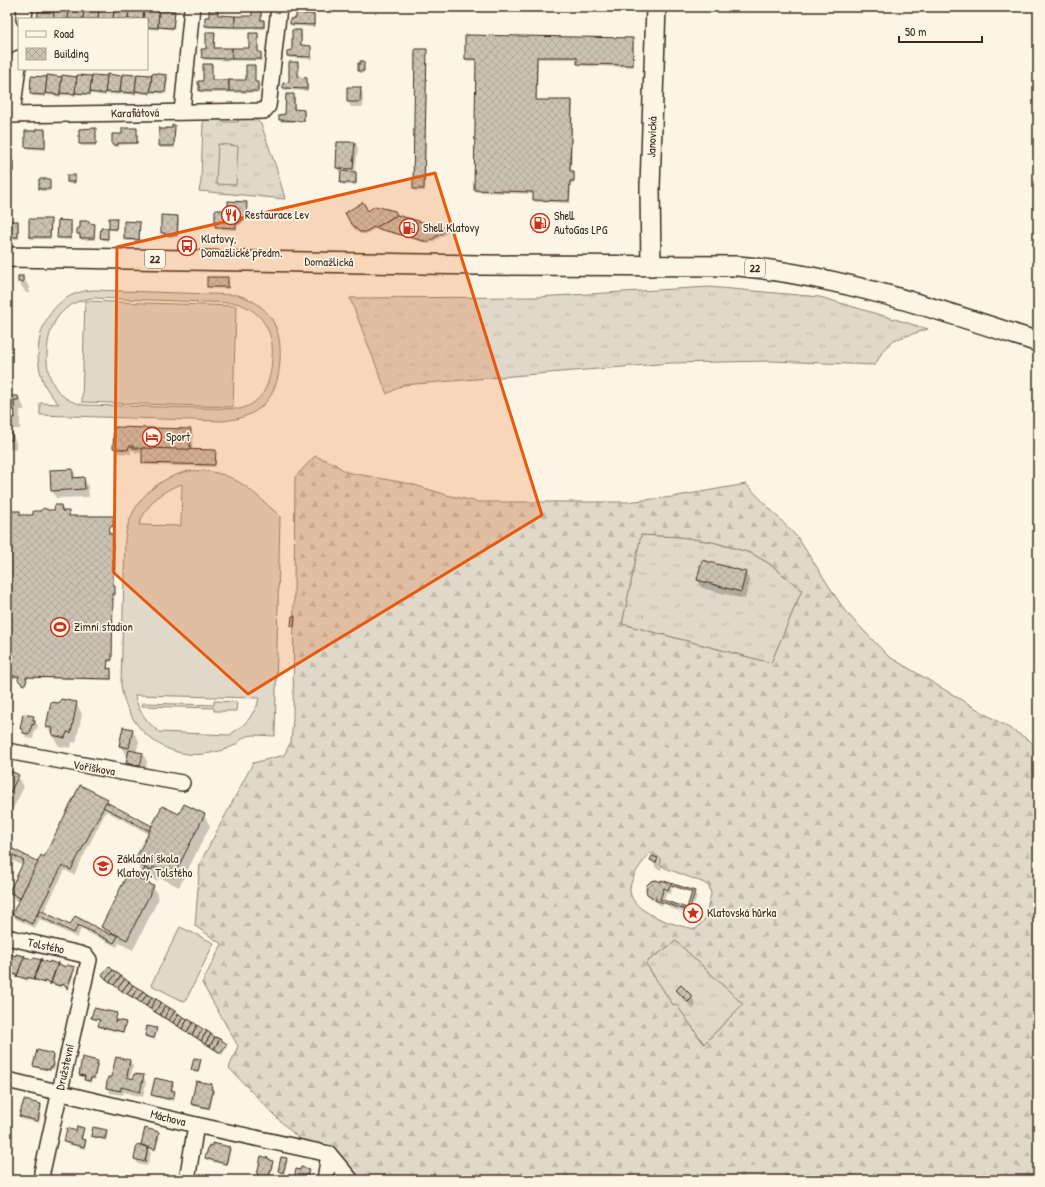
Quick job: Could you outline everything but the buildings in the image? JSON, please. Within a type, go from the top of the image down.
[{"type":"main road","name":"Janovická","points":[[651,266],[650,187],[656,7]]},
{"type":"main road","name":"Domažlická","points":[[7,256],[472,265],[651,266]]},
{"type":"main road","name":"22","points":[[651,266],[738,266],[801,275],[922,305],[1038,342]]},
{"type":"street","points":[[24,18],[25,7]]},
{"type":"street","points":[[182,112],[192,7]]},
{"type":"street","name":"Karafiátová","points":[[10,115],[264,112],[268,106],[269,99],[279,7]]},
{"type":"street","points":[[10,115],[18,64]]},
{"type":"street","name":"Voříškova","points":[[7,750],[182,783]]},
{"type":"street","name":"Tolstého","points":[[7,938],[86,956]]},
{"type":"street","name":"Družstevní","points":[[42,1180],[42,1172],[59,1092],[89,960],[86,956]]},
{"type":"street","name":"Máchova","points":[[7,1080],[196,1125],[330,1154]]},
{"type":"street","points":[[187,1180],[196,1125]]},
{"type":"street","points":[[325,1180],[330,1154]]},
{"type":"street","points":[[330,1154],[351,1180]]},
{"type":"highlighted area","points":[[435,173],[542,515],[248,694],[114,573],[117,247]]},
{"type":"green space","points":[[238,118],[254,118],[261,124],[277,170],[285,199],[199,191],[201,181],[203,123],[206,119],[221,119],[222,122],[238,122]]},
{"type":"green space","points":[[218,144],[238,146],[236,185],[216,184]]},
{"type":"green space","points":[[709,287],[820,297],[928,329],[894,340],[884,349],[875,365],[772,361],[671,363],[403,385],[387,394],[350,298],[537,297]]},
{"type":"green space","points":[[93,290],[238,295],[249,299],[258,305],[272,319],[279,338],[280,360],[275,385],[271,395],[264,404],[247,416],[222,421],[40,415],[40,403],[59,404],[49,392],[42,378],[38,348],[41,334],[46,320],[54,309],[65,299],[78,293]],"holes":[[[93,298],[236,303],[250,309],[262,319],[265,323],[272,343],[271,367],[268,382],[261,396],[249,406],[240,409],[83,405],[70,401],[63,396],[52,383],[47,366],[50,333],[58,316],[72,304]]]},
{"type":"green space","points":[[85,301],[236,306],[233,407],[82,402]]},
{"type":"green space","points":[[315,456],[333,463],[346,472],[411,484],[447,495],[478,502],[626,502],[672,497],[746,484],[798,538],[845,611],[888,656],[1029,740],[1038,749],[1038,1180],[343,1180],[275,1116],[229,1068],[238,1046],[202,983],[222,944],[195,926],[200,863],[253,763],[284,755],[291,742],[293,719],[295,477]],"holes":[[[641,535],[681,537],[713,542],[751,553],[770,564],[802,590],[771,663],[622,624]],[[650,853],[660,858],[661,865],[665,868],[709,886],[711,894],[705,919],[696,929],[677,925],[655,917],[645,911],[637,905],[631,897],[631,883],[638,869]],[[676,941],[743,1004],[704,1044],[676,1004],[673,1005],[646,964]]]},
{"type":"green space","points":[[189,471],[204,471],[218,473],[229,477],[250,490],[280,516],[275,736],[250,735],[242,738],[235,745],[218,752],[198,754],[182,753],[167,748],[153,740],[141,730],[132,717],[125,702],[121,685],[125,540],[127,527],[138,504],[145,495],[154,487],[176,475]],"holes":[[[182,484],[181,526],[139,525],[146,511],[155,499],[167,490]],[[135,695],[259,698],[257,706],[249,719],[230,735],[159,732],[144,716],[136,701]]]},
{"type":"green space","points":[[641,535],[681,537],[713,542],[751,553],[770,564],[802,590],[771,663],[622,624]]},
{"type":"green space","points":[[214,701],[237,702],[236,711],[214,711],[214,708],[142,706],[142,703],[214,705]]},
{"type":"green space","points":[[180,927],[214,943],[185,1002],[151,985]]},
{"type":"green space","points":[[676,941],[743,1004],[704,1044],[676,1004],[673,1005],[646,964]]},
{"type":"place","name":"Restaurace Lev","points":[[231,215]]},
{"type":"place","name":"Shell AutoGas LPG","points":[[540,223]]},
{"type":"place","name":"Shell Klatovy","points":[[409,228]]},
{"type":"place","name":"Klatovy, Domažlické předm.","points":[[187,246]]},
{"type":"place","name":"Sport","points":[[152,437]]},
{"type":"place","name":"Zimní stadion","points":[[60,627]]},
{"type":"place","name":"Základní škola Klatovy, Tolstého","points":[[103,866]]},
{"type":"place","name":"Klatovská hůrka","points":[[693,913]]}]
